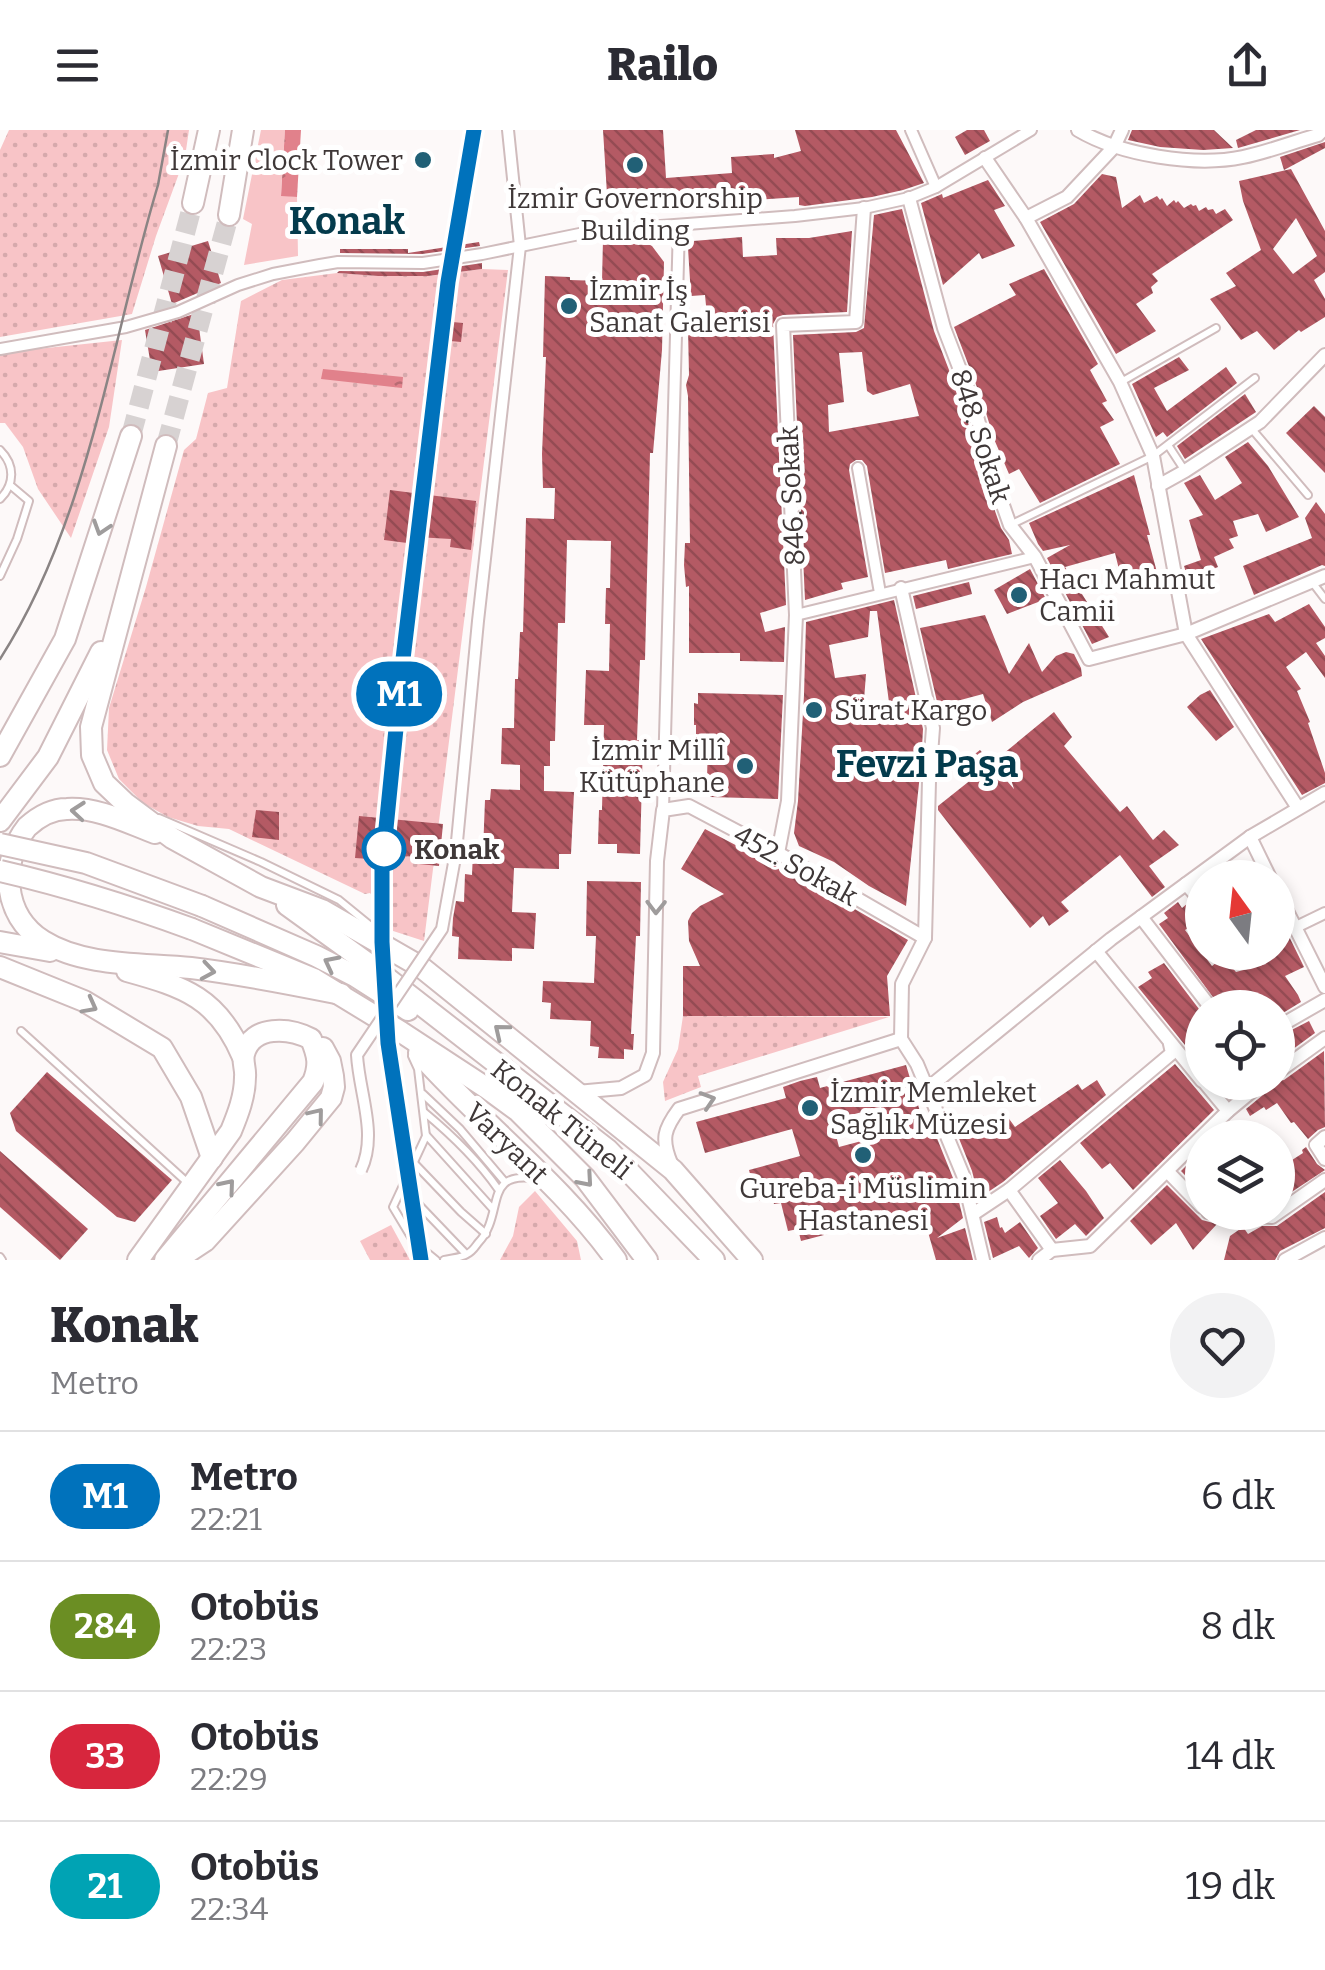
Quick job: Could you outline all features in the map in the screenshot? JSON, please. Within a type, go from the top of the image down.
[{"type":"main road","points":[[193,203],[209,130]]},
{"type":"main road","points":[[229,214],[243,130]]},
{"type":"main road","points":[[3,750],[65,638],[130,436]]},
{"type":"main road","points":[[166,446],[91,727],[92,756],[104,783],[172,838],[262,886],[322,910],[421,967],[674,1170],[752,1260]]},
{"type":"main road","points":[[0,821],[48,756],[118,618]]},
{"type":"main road","points":[[172,838],[90,811],[54,810],[34,820],[16,836],[4,863],[3,886],[10,906],[22,924],[43,941],[76,957],[195,968],[341,994]]},
{"type":"main road","points":[[0,844],[86,863],[258,928],[355,976],[416,1015],[446,1026]]},
{"type":"main road","points":[[0,871],[138,909],[314,979],[341,994]]},
{"type":"main road","points":[[262,886],[446,1026]]},
{"type":"main road","points":[[0,942],[160,980],[202,1000],[226,1022],[243,1057],[246,1078],[231,1130],[138,1260]]},
{"type":"main road","points":[[0,967],[84,1002],[162,1048],[190,1097],[212,1158]]},
{"type":"main road","name":"Konak Tüneli","points":[[341,994],[518,1111],[585,1178],[647,1260]]},
{"type":"main road","name":"Konak Tüneli","points":[[446,1026],[608,1150],[714,1260]]},
{"type":"main road","points":[[176,1260],[205,1240],[280,1158],[330,1098],[334,1087],[330,1061],[321,1046],[299,1032],[272,1031],[259,1035],[249,1043],[243,1057]]},
{"type":"main road","name":"Varyant","points":[[402,1032],[448,1086],[594,1230],[602,1260]]},
{"type":"main road","points":[[164,1260],[313,1082],[319,1068],[311,1039]]},
{"type":"main road","points":[[594,1230],[616,1260]]},
{"type":"street","points":[[361,1170],[369,1142],[357,1055],[442,929],[456,852],[520,246],[508,130]]},
{"type":"street","points":[[911,130],[936,187]]},
{"type":"street","points":[[0,349],[128,326],[178,312],[273,274],[338,262],[422,263],[594,231],[864,208],[936,187],[1031,130]]},
{"type":"street","points":[[1078,130],[1114,148],[1182,160],[1242,158],[1323,130]]},
{"type":"street","points":[[1026,218],[1066,197],[1114,148],[1122,130]]},
{"type":"street","points":[[985,158],[1026,218],[1120,382],[1153,456],[1186,634],[1298,808]]},
{"type":"street","name":"848. Sokak","points":[[909,198],[944,328],[974,406],[1010,525],[1036,557],[1089,659],[1186,634]]},
{"type":"street","name":"846. Sokak","points":[[778,853],[788,801],[796,615],[783,325],[856,322],[864,208]]},
{"type":"street","points":[[577,1092],[621,1088],[646,1075],[654,1052],[679,225]]},
{"type":"street","points":[[1158,486],[1260,422],[1325,354]]},
{"type":"street","points":[[858,468],[880,594]]},
{"type":"street","points":[[796,615],[1036,557]]},
{"type":"street","points":[[1186,634],[1318,579]]},
{"type":"street","points":[[900,588],[932,728],[924,938],[902,984],[901,1040],[917,1064],[963,1175],[983,1260]]},
{"type":"street","points":[[1219,860],[1325,793]]},
{"type":"street","name":"452. Sokak","points":[[664,810],[689,806],[924,938]]},
{"type":"street","points":[[1250,837],[1261,860]]},
{"type":"street","points":[[927,1088],[1096,951],[1185,885]]},
{"type":"street","points":[[1295,928],[1325,913]]},
{"type":"street","points":[[1141,917],[1198,990]]},
{"type":"street","points":[[1295,930],[1325,987]]},
{"type":"street","points":[[1096,951],[1185,1061]]},
{"type":"street","points":[[1295,1017],[1325,1000]]},
{"type":"street","points":[[1295,1060],[1325,1038]]},
{"type":"street","points":[[674,1170],[664,1148],[666,1127],[679,1109],[901,1040]]},
{"type":"street","points":[[973,1214],[1009,1190],[1172,1052],[1170,1044]]},
{"type":"street","points":[[1219,1100],[1228,1110]]},
{"type":"street","points":[[1039,1260],[1052,1250],[1090,1246],[1168,1172],[1235,1100]]},
{"type":"street","points":[[1325,1137],[1316,1145],[1325,1159]]},
{"type":"street","points":[[1168,1172],[1185,1189]]},
{"type":"street","points":[[1295,1201],[1325,1180]]},
{"type":"street","points":[[1009,1190],[1052,1250]]},
{"type":"street","points":[[1285,1260],[1325,1238]]},
{"type":"lane","points":[[1120,382],[1216,328]]},
{"type":"lane","points":[[1010,525],[1153,456],[1255,378]]},
{"type":"lane","points":[[1251,428],[1308,494]]},
{"type":"lane","points":[[1168,445],[1186,471]]},
{"type":"lane","points":[[0,450],[12,474],[0,500]]},
{"type":"lane","points":[[0,576],[28,501],[10,485]]},
{"type":"lane","points":[[1318,579],[1325,600]]},
{"type":"lane","points":[[125,803],[339,900],[421,967]]},
{"type":"lane","points":[[21,1031],[192,1186]]},
{"type":"lane","points":[[402,1032],[418,1070],[426,1136],[393,1207],[414,1242],[436,1260]]},
{"type":"lane","points":[[422,1094],[460,1129],[504,1181]]},
{"type":"lane","points":[[423,1112],[458,1140],[498,1189]]},
{"type":"lane","points":[[426,1136],[493,1209]]},
{"type":"lane","points":[[414,1163],[486,1234]]},
{"type":"lane","points":[[444,1260],[467,1255],[486,1234],[498,1189],[504,1181],[521,1176],[546,1180]]},
{"type":"lane","points":[[404,1184],[467,1255]]},
{"type":"shaded area","points":[[9,130],[189,130],[185,157],[132,314],[0,337],[0,150]]},
{"type":"shaded area","points":[[261,130],[285,130],[281,195],[297,197],[298,256],[244,265],[252,224],[243,219]]},
{"type":"shaded area","points":[[508,270],[424,941],[390,930],[372,909],[378,903],[370,893],[229,829],[198,826],[168,817],[143,803],[119,779],[107,750],[109,708],[184,450],[196,439],[208,393],[227,388],[241,301],[282,280],[337,273],[429,276]]},
{"type":"shaded area","points":[[122,340],[109,427],[71,538],[38,489],[23,447],[5,423],[0,423],[0,353]]},
{"type":"shaded area","points":[[683,1016],[889,1017],[698,1076],[701,1087],[665,1101],[663,1082],[678,1049]]},
{"type":"shaded area","points":[[535,1191],[577,1241],[581,1260],[500,1260],[513,1236],[519,1207]]},
{"type":"shaded area","points":[[391,1225],[410,1260],[370,1260],[360,1241]]},
{"type":"water","points":[[285,130],[301,130],[297,197],[281,196]]},
{"type":"water","points":[[323,369],[403,377],[402,388],[321,379]]},
{"type":"building","points":[[603,130],[663,130],[666,178],[732,173],[731,157],[774,154],[774,158],[801,151],[795,130],[896,130],[924,183],[872,197],[805,206],[799,205],[799,197],[608,210]]},
{"type":"building","points":[[967,130],[984,130],[990,141],[965,155],[955,137]]},
{"type":"building","points":[[1132,130],[1214,130],[1233,148],[1160,147],[1128,140]]},
{"type":"building","points":[[1256,130],[1300,130],[1238,148],[1236,140]]},
{"type":"building","points":[[1325,142],[1325,148],[1284,170],[1280,157]]},
{"type":"building","points":[[1291,169],[1325,231],[1325,272],[1314,280],[1325,299],[1325,317],[1299,330],[1274,350],[1257,331],[1241,340],[1210,299],[1236,286],[1226,273],[1261,250],[1239,181]],"holes":[[[1296,218],[1317,256],[1293,274],[1273,249]]]},
{"type":"building","points":[[1102,174],[1116,177],[1122,208],[1140,195],[1144,203],[1157,196],[1167,206],[1174,200],[1184,208],[1191,204],[1199,211],[1213,209],[1216,214],[1225,209],[1233,220],[1152,274],[1158,281],[1151,287],[1153,293],[1136,304],[1156,331],[1116,354],[1040,222],[1074,204]]},
{"type":"building","points":[[988,180],[1005,206],[994,210],[1015,246],[982,259],[979,253],[943,285],[921,203]]},
{"type":"building","points":[[902,209],[934,331],[1012,554],[948,569],[946,560],[885,573],[867,466],[856,460],[849,470],[868,577],[841,583],[843,589],[805,600],[793,335],[856,332],[864,328],[874,215]],"holes":[[[862,352],[867,391],[873,395],[910,384],[919,416],[829,432],[828,405],[844,402],[839,353]]]},
{"type":"building","points":[[852,231],[847,312],[783,315],[773,324],[786,605],[760,613],[765,632],[785,627],[784,662],[740,661],[740,653],[689,653],[689,586],[686,587],[684,565],[685,543],[690,543],[688,328],[708,326],[705,295],[691,296],[688,248],[693,241],[742,237],[743,257],[777,255],[776,238],[809,238]]},
{"type":"building","points":[[635,237],[652,246],[664,262],[662,350],[650,453],[645,660],[640,660],[640,854],[617,853],[617,844],[598,844],[604,725],[584,725],[586,670],[609,671],[610,624],[605,624],[611,541],[567,540],[565,623],[558,623],[555,741],[550,741],[550,766],[544,766],[544,791],[574,792],[571,854],[559,854],[559,869],[514,868],[512,912],[536,913],[534,949],[512,948],[512,961],[458,959],[459,937],[452,936],[453,918],[456,901],[464,902],[465,874],[472,875],[473,852],[483,852],[485,800],[490,800],[491,789],[520,790],[520,765],[501,764],[502,728],[514,728],[515,679],[523,632],[526,518],[554,519],[555,488],[543,488],[545,276],[602,281],[603,239]]},
{"type":"building","points":[[208,241],[221,283],[172,304],[158,256]]},
{"type":"building","points":[[479,242],[480,246],[422,254],[340,253],[340,249],[408,249],[408,253]]},
{"type":"building","points":[[482,263],[482,269],[428,276],[337,273],[423,272]]},
{"type":"building","points":[[1044,269],[1098,364],[1090,370],[1107,401],[1102,403],[1114,420],[1100,427],[1120,464],[1040,503],[1019,469],[1009,474],[954,327],[1016,295],[1009,284]]},
{"type":"building","points":[[197,313],[204,364],[152,372],[145,330]]},
{"type":"building","points":[[442,321],[463,323],[461,342],[440,340]]},
{"type":"building","points":[[1179,357],[1189,370],[1154,388],[1167,411],[1226,367],[1237,383],[1167,437],[1163,432],[1156,437],[1132,384]]},
{"type":"building","points":[[1245,394],[1256,412],[1185,459],[1177,446]]},
{"type":"building","points":[[1314,406],[1325,417],[1325,473],[1286,433]]},
{"type":"building","points":[[1248,442],[1268,466],[1299,517],[1266,532],[1258,514],[1233,521],[1238,536],[1229,539],[1234,548],[1214,557],[1218,567],[1188,579],[1184,566],[1201,560],[1189,520],[1203,515],[1184,483],[1200,475],[1215,500],[1242,483],[1225,457]]},
{"type":"building","points":[[1134,475],[1158,576],[1123,586],[1115,553],[1065,567],[1109,637],[1092,644],[1047,558],[1070,545],[1043,551],[1029,523]]},
{"type":"building","points":[[390,490],[476,501],[471,550],[450,547],[451,539],[416,537],[415,544],[384,540]]},
{"type":"building","points":[[1316,502],[1325,514],[1325,566],[1254,595],[1243,566],[1312,538],[1305,518]]},
{"type":"building","name":"Hacı Mahmut Camii","points":[[1030,569],[1046,599],[1007,614],[994,590]]},
{"type":"building","points":[[969,582],[972,594],[916,609],[913,596]]},
{"type":"building","points":[[894,600],[923,729],[922,747],[900,773],[920,774],[906,906],[834,862],[799,846],[794,833],[806,622]],"holes":[[[870,611],[877,611],[890,710],[863,713],[866,674],[835,678],[829,645],[868,637]]]},
{"type":"building","points":[[1309,604],[1325,627],[1325,638],[1316,643],[1325,656],[1325,678],[1306,652],[1286,667],[1301,689],[1297,691],[1310,722],[1325,783],[1302,795],[1201,639],[1269,614],[1275,622]]},
{"type":"building","points":[[985,615],[1009,674],[1029,643],[1042,672],[1056,656],[1066,652],[1074,654],[1082,676],[1023,702],[992,722],[983,694],[938,706],[920,628]]},
{"type":"building","points":[[1210,690],[1234,727],[1216,741],[1187,707]]},
{"type":"building","points":[[698,693],[783,695],[778,799],[710,797],[708,739],[696,739],[694,725]]},
{"type":"building","points":[[1054,712],[1072,737],[1064,746],[1120,812],[1127,806],[1153,840],[1164,830],[1179,845],[1149,866],[1165,887],[1152,897],[1120,855],[1061,902],[1069,911],[1049,926],[1043,916],[1030,928],[938,806],[972,779],[961,765],[980,750],[1014,789],[1003,754]]},
{"type":"building","points":[[256,810],[279,812],[279,840],[252,837]]},
{"type":"building","points":[[359,816],[443,824],[439,866],[419,864],[420,857],[355,858]]},
{"type":"building","points":[[705,829],[908,940],[887,976],[890,1016],[683,1016],[683,966],[700,966],[689,941],[688,921],[700,906],[724,894],[681,869]]},
{"type":"building","points":[[587,881],[641,882],[633,1050],[624,1049],[624,1059],[598,1058],[599,1047],[590,1046],[591,1021],[550,1019],[551,1003],[542,1002],[543,981],[594,983],[596,936],[586,936]]},
{"type":"building","points":[[1178,902],[1182,908],[1185,906],[1185,959],[1159,924],[1168,918],[1164,913]]},
{"type":"building","points":[[1295,949],[1304,967],[1285,976],[1295,990],[1208,990],[1193,970],[1295,970]]},
{"type":"building","points":[[1164,963],[1185,991],[1185,1045],[1138,987],[1152,978],[1148,972]]},
{"type":"building","points":[[1309,1021],[1315,1033],[1295,1048],[1295,1028]]},
{"type":"building","points":[[1324,1051],[1325,1127],[1308,1139],[1277,1103],[1250,1116],[1246,1109],[1257,1100],[1295,1100],[1295,1072]]},
{"type":"building","points":[[1175,1064],[1185,1076],[1185,1100],[1206,1100],[1214,1110],[1204,1120],[1185,1120],[1185,1139],[1133,1190],[1110,1163],[1102,1169],[1080,1143]]},
{"type":"building","name":"Gureba-i Müslimin Hastanesi","points":[[906,1065],[925,1128],[932,1126],[953,1178],[963,1218],[937,1238],[965,1228],[973,1260],[936,1260],[926,1225],[905,1231],[896,1228],[893,1217],[801,1241],[798,1229],[788,1231],[781,1203],[774,1204],[772,1197],[757,1201],[749,1170],[800,1156],[792,1129],[705,1153],[696,1122],[786,1098],[783,1087],[800,1081],[817,1077],[820,1088]],"holes":[[[881,1107],[888,1134],[839,1147],[832,1120]]]},
{"type":"building","points":[[47,1072],[172,1180],[135,1222],[117,1217],[16,1131],[10,1113]]},
{"type":"building","points":[[1097,1080],[1106,1095],[979,1198],[954,1126],[983,1115],[992,1128],[1007,1116],[1015,1127],[1078,1084],[1082,1090]]},
{"type":"building","points":[[1306,1147],[1325,1170],[1295,1190],[1295,1158]]},
{"type":"building","points":[[0,1151],[88,1229],[60,1260],[0,1207]]},
{"type":"building","points":[[1060,1160],[1104,1218],[1086,1236],[1075,1224],[1056,1239],[1040,1216],[1058,1203],[1038,1178]]},
{"type":"building","points":[[1167,1185],[1185,1203],[1185,1230],[1211,1230],[1193,1250],[1176,1223],[1151,1245],[1130,1221]]},
{"type":"building","points":[[1325,1192],[1325,1228],[1280,1251],[1275,1260],[1224,1260],[1230,1236],[1239,1230],[1248,1234],[1255,1230],[1295,1230],[1295,1213]]},
{"type":"building","points":[[997,1217],[1005,1233],[1020,1222],[1038,1248],[1029,1258],[1019,1246],[993,1258],[984,1222]]},
{"type":"tunnel","points":[[131,436],[193,203]]},
{"type":"tunnel","points":[[166,446],[229,215]]},
{"type":"tram line","points":[[0,659],[56,549],[77,490],[158,185],[168,130]]},
{"type":"metro line","name":"M1","points":[[421,1260],[388,1043],[382,868],[448,282],[474,130]]},
{"type":"place","name":"İzmir Clock Tower","points":[[423,160]]},
{"type":"place","name":"İzmir Governorship Building","points":[[635,165]]},
{"type":"place","name":"İzmir İş Sanat Galerisi","points":[[569,306]]},
{"type":"place","name":"Hacı Mahmut Camii","points":[[1019,595]]},
{"type":"place","name":"Sürat Kargo","points":[[814,710]]},
{"type":"place","name":"İzmir Millî Kütüphane","points":[[745,766]]},
{"type":"place","name":"Konak","points":[[384,849]]},
{"type":"place","name":"İzmir Memleket Sağlık Müzesi","points":[[810,1108]]},
{"type":"place","name":"Gureba-i Müslimin Hastanesi","points":[[863,1155]]},
{"type":"district","name":"Konak","points":[[347,221]]},
{"type":"district","name":"Fevzi Paşa","points":[[927,764]]}]
